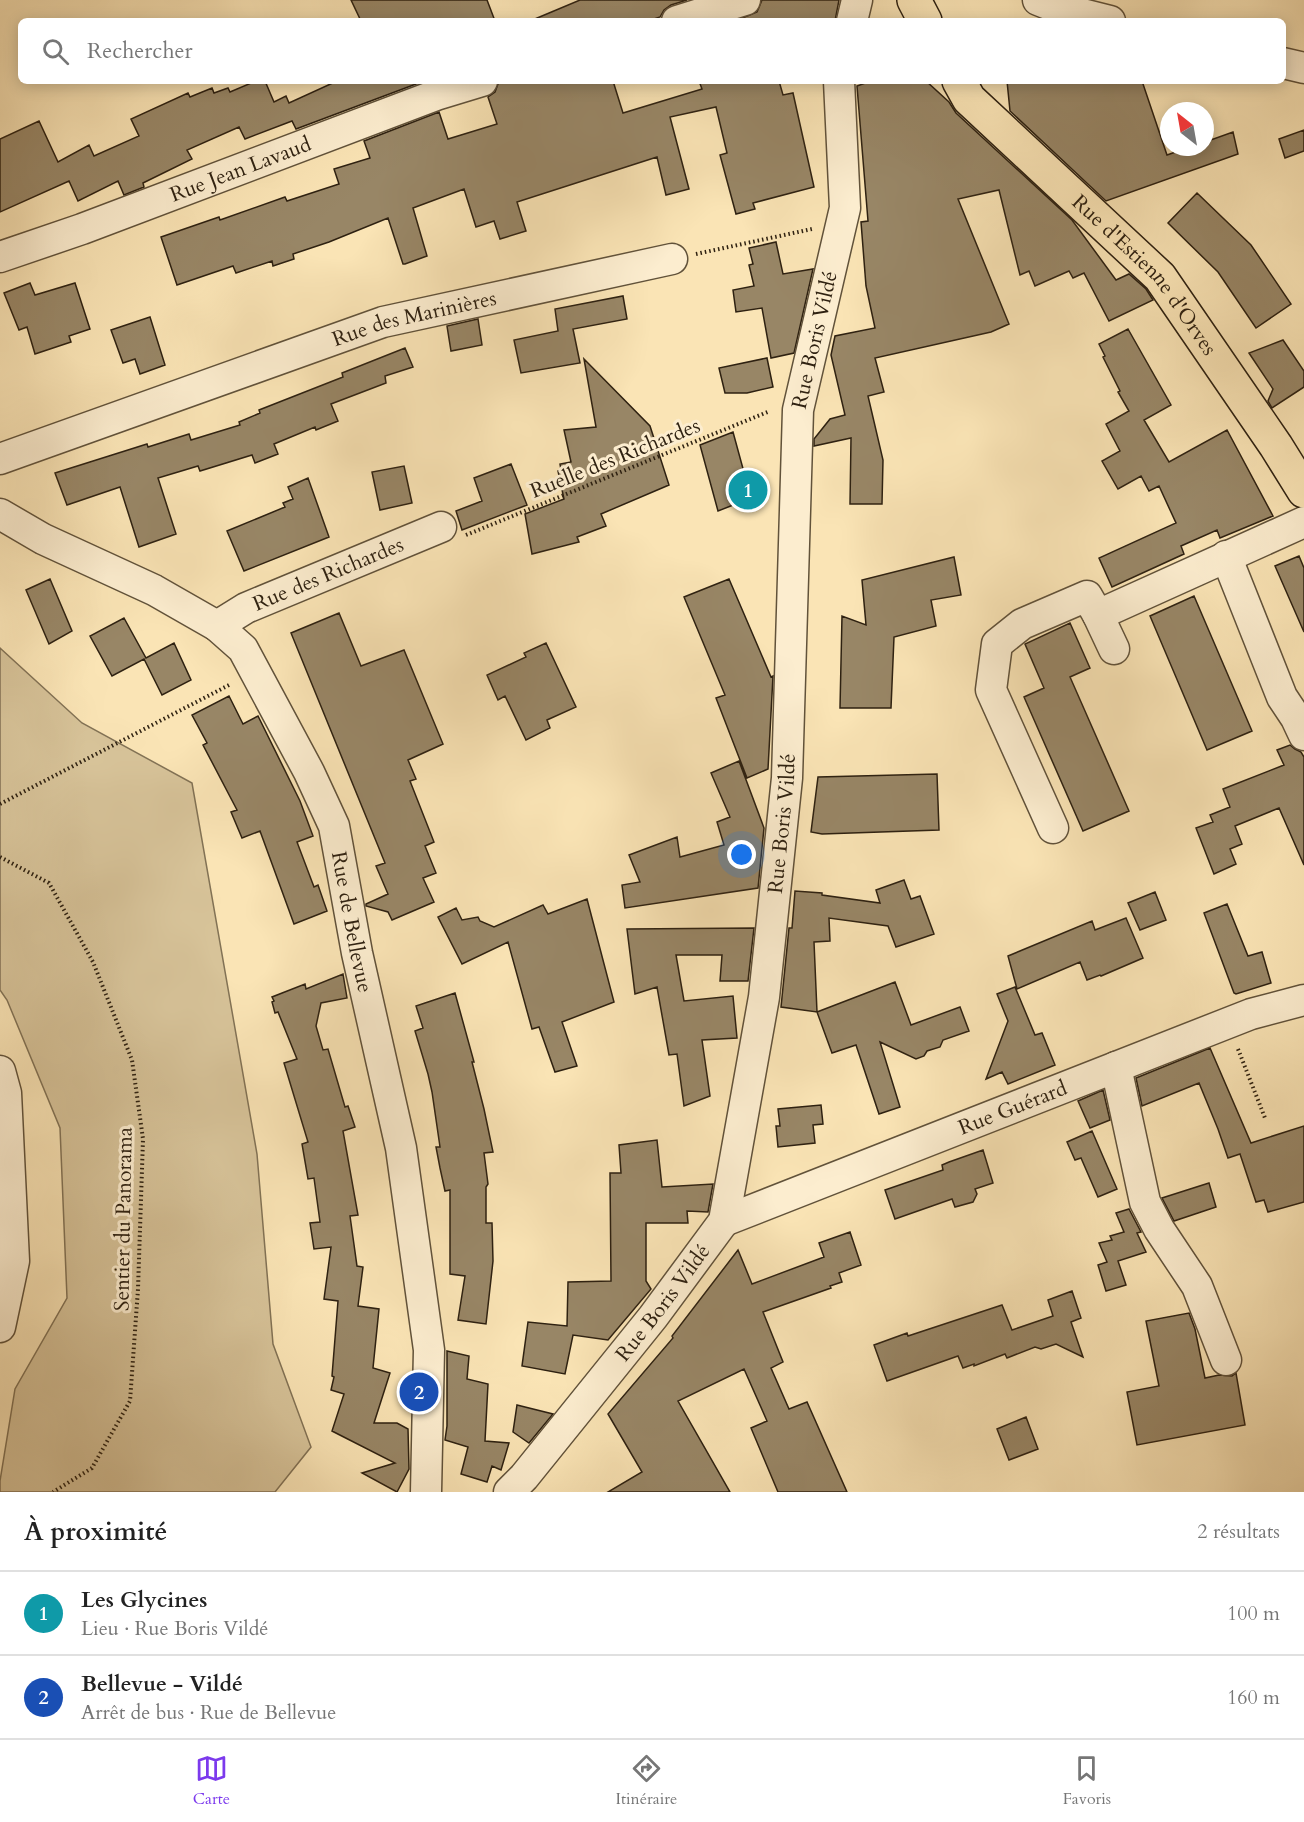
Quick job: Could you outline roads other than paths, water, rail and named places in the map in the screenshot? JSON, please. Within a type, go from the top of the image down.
[{"type":"main road","points":[[914,0],[923,18]]},
{"type":"main road","name":"Rue d'Estienne d'Orves","points":[[961,84],[969,99],[1160,277],[1276,446],[1304,491]]},
{"type":"street","points":[[687,18],[745,0]]},
{"type":"street","points":[[853,18],[857,0]]},
{"type":"street","points":[[1038,0],[1058,8],[1098,18]]},
{"type":"street","points":[[1286,64],[1304,68]]},
{"type":"street","name":"Rue Jean Lavaud","points":[[0,257],[82,229],[436,95],[472,84]]},
{"type":"street","name":"Rue Boris Vildé","points":[[509,1492],[524,1477],[653,1317],[724,1221],[764,997],[787,778],[798,422],[801,399],[845,208],[839,84]]},
{"type":"street","name":"Rue des Marinières","points":[[0,459],[382,322],[672,260]]},
{"type":"street","name":"Rue de Bellevue","points":[[0,514],[43,539],[154,590],[217,626],[243,649],[309,772],[334,826],[357,953],[401,1148],[429,1350],[426,1492]]},
{"type":"street","points":[[1098,615],[1304,522]]},
{"type":"street","name":"Rue des Richardes","points":[[217,626],[246,608],[441,527]]},
{"type":"street","points":[[1226,556],[1282,697],[1304,735]]},
{"type":"street","points":[[1053,828],[991,690],[997,644],[1022,624],[1087,596],[1114,649]]},
{"type":"street","name":"Rue Guérard","points":[[724,1221],[1251,1014],[1304,1000]]},
{"type":"street","points":[[1116,1067],[1145,1202],[1159,1230],[1197,1286],[1226,1360]]},
{"type":"street","points":[[0,1071],[6,1093],[8,1114],[14,1261],[0,1327]]},
{"type":"place","name":"Les Glycines","points":[[748,490]]},
{"type":"place","name":"Bellevue - Vildé","points":[[419,1392]]}]
